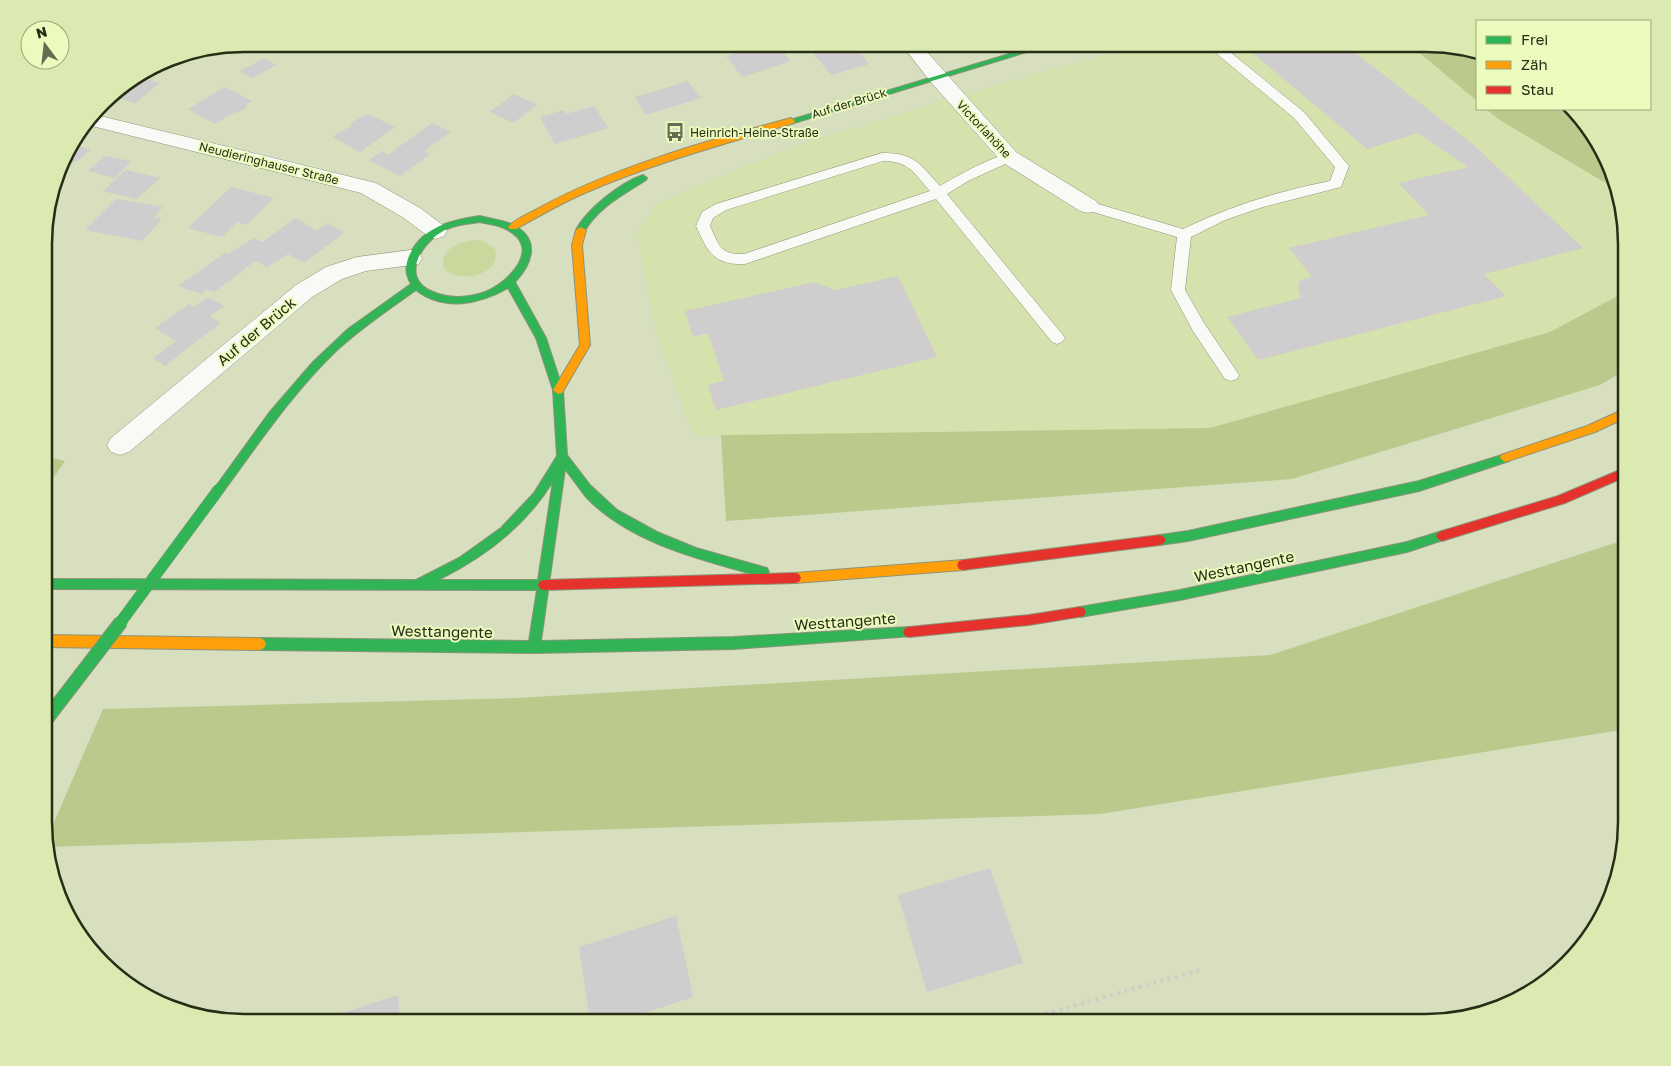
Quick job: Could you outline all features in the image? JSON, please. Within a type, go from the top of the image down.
[{"type":"main road","name":"Auf der Brück","points":[[513,227],[555,203],[594,185],[680,154],[1022,52]]},
{"type":"main road","points":[[558,390],[585,345],[577,246],[583,224],[596,209],[680,154]]},
{"type":"main road","points":[[480,219],[498,221],[513,227],[525,239],[529,253],[524,269],[511,284],[492,295],[470,301],[448,301],[428,296],[415,286],[410,277],[411,258],[423,241],[436,231],[460,222],[480,219]]},
{"type":"main road","points":[[511,284],[541,338],[558,390],[562,456],[534,647]]},
{"type":"main road","points":[[52,712],[169,559],[289,397],[332,348],[369,318],[415,286]]},
{"type":"main road","points":[[52,584],[544,585],[788,580],[941,568],[1188,536],[1419,486],[1591,429],[1618,416]]},
{"type":"main road","points":[[562,456],[595,498],[636,528],[706,555],[788,580]]},
{"type":"main road","points":[[412,585],[463,562],[505,531],[538,496],[562,456]]},
{"type":"main road","name":"Westtangente","points":[[52,641],[534,647],[734,643],[934,630],[1029,620],[1180,595],[1407,547],[1561,500],[1618,475]]},
{"type":"street","points":[[917,52],[937,77]]},
{"type":"street","name":"Victoriahöhe","points":[[937,77],[1009,157],[1088,206]]},
{"type":"street","name":"Neudieringhauser Straße","points":[[97,121],[368,188],[412,213],[436,231]]},
{"type":"street","name":"Auf der Brück","points":[[120,445],[304,291],[334,273],[365,263],[411,258]]},
{"type":"lane","points":[[1088,206],[1184,234],[1210,220],[1257,202],[1336,184],[1342,166],[1299,115],[1222,52]]},
{"type":"lane","points":[[1009,157],[963,178],[939,193],[745,259],[730,260],[718,255],[702,226],[707,215],[722,206],[882,157],[899,157],[912,163],[939,193],[1057,338]]},
{"type":"lane","points":[[1184,234],[1178,290],[1198,328],[1231,375]]},
{"type":"path","points":[[1044,1014],[1200,970]]},
{"type":"shaded area","points":[[1115,52],[1419,52],[1476,100],[1476,110],[1487,110],[1498,119],[1609,185],[1617,220],[1618,296],[1550,332],[1210,428],[694,436],[656,332],[637,233],[657,203],[792,147],[989,87]]},
{"type":"shaded area","points":[[1419,52],[1451,54],[1476,59],[1476,100]]},
{"type":"shaded area","points":[[1487,110],[1563,110],[1579,128],[1593,149],[1609,185],[1498,119]]},
{"type":"shaded area","points":[[474,240],[483,241],[495,249],[495,260],[489,269],[480,274],[469,276],[458,276],[449,272],[443,266],[446,253],[456,245]]},
{"type":"shaded area","points":[[1618,296],[1618,374],[1600,385],[1292,479],[726,521],[721,435],[1210,428],[1550,332]]},
{"type":"shaded area","points":[[52,458],[65,461],[52,480]]},
{"type":"shaded area","points":[[1618,542],[1618,730],[1100,814],[54,847],[52,826],[103,709],[516,698],[1270,655]]},
{"type":"building","points":[[740,52],[788,52],[784,53],[791,61],[742,77],[726,56]]},
{"type":"building","points":[[812,52],[859,52],[869,64],[831,75]]},
{"type":"building","points":[[1252,52],[1354,52],[1474,145],[1583,248],[1484,274],[1506,296],[1258,360],[1227,317],[1301,298],[1298,287],[1300,280],[1312,277],[1289,248],[1429,215],[1398,183],[1468,167],[1418,133],[1367,149]]},
{"type":"building","points":[[265,58],[276,65],[252,78],[240,71]]},
{"type":"building","points":[[147,79],[160,83],[135,103],[120,99]]},
{"type":"building","points":[[688,81],[701,98],[646,115],[635,97]]},
{"type":"building","points":[[225,87],[252,101],[247,104],[246,108],[233,113],[215,124],[188,109]]},
{"type":"building","points":[[514,94],[537,105],[513,123],[490,112]]},
{"type":"building","points":[[594,106],[608,128],[555,144],[540,117],[564,110],[566,114]]},
{"type":"building","points":[[368,114],[395,127],[360,152],[333,137],[349,127],[354,121]]},
{"type":"building","points":[[432,123],[451,132],[424,151],[430,154],[400,176],[369,160],[382,151],[388,155]]},
{"type":"building","points":[[80,146],[91,150],[71,165]]},
{"type":"building","points":[[104,156],[131,161],[115,178],[88,171]]},
{"type":"building","points":[[126,170],[160,178],[137,199],[103,191]]},
{"type":"building","points":[[231,187],[274,198],[247,225],[237,222],[222,237],[188,228]]},
{"type":"building","points":[[116,199],[163,207],[154,217],[162,219],[142,241],[85,230]]},
{"type":"building","points":[[296,218],[317,231],[327,223],[344,233],[304,263],[288,254],[267,267],[255,261],[214,292],[206,289],[201,294],[178,286],[225,253],[228,254],[254,238],[262,242]]},
{"type":"building","points":[[898,276],[937,357],[716,410],[708,385],[724,381],[708,333],[693,337],[685,311],[814,282],[836,290]]},
{"type":"building","points":[[208,297],[224,306],[210,316],[220,323],[165,366],[153,358],[176,341],[155,328],[189,304],[194,307]]},
{"type":"building","points":[[990,868],[1023,963],[927,992],[898,895]]},
{"type":"building","points":[[676,916],[693,997],[642,1014],[589,1014],[579,947]]},
{"type":"building","points":[[398,995],[399,1014],[340,1014]]},
{"type":"traffic: fast","points":[[791,121],[1022,52]]},
{"type":"traffic: fast","points":[[581,230],[591,214],[599,207],[643,178]]},
{"type":"traffic: fast","points":[[480,219],[509,227],[524,239],[528,254],[522,270],[508,284],[488,295],[465,300],[441,299],[427,294],[418,287],[412,278],[411,268],[418,248],[426,239],[446,226],[480,219]]},
{"type":"traffic: fast","points":[[511,284],[541,338],[558,390],[562,456],[534,647]]},
{"type":"traffic: fast","points":[[219,489],[273,416],[316,365],[332,349],[372,316],[415,286]]},
{"type":"traffic: fast","points":[[421,582],[463,562],[505,531],[538,496],[562,456]]},
{"type":"traffic: fast","points":[[562,456],[595,498],[613,513],[632,525],[674,545],[763,572]]},
{"type":"traffic: fast","points":[[1160,540],[1188,536],[1419,486],[1505,458]]},
{"type":"traffic: fast","points":[[52,712],[169,559],[219,489]]},
{"type":"traffic: fast","points":[[1080,612],[1180,595],[1407,547],[1442,536]]},
{"type":"traffic: fast","points":[[52,584],[544,585]]},
{"type":"traffic: fast","points":[[534,647],[734,643],[909,632]]},
{"type":"traffic: fast","points":[[260,644],[534,647]]},
{"type":"traffic: slow","points":[[513,227],[584,189],[643,167],[791,121]]},
{"type":"traffic: slow","points":[[558,390],[585,345],[577,245],[581,230]]},
{"type":"traffic: slow","points":[[1505,458],[1591,429],[1618,416]]},
{"type":"traffic: slow","points":[[795,578],[963,565]]},
{"type":"traffic: slow","points":[[52,641],[260,644]]},
{"type":"traffic: jam","points":[[1442,536],[1561,500],[1618,475]]},
{"type":"traffic: jam","points":[[963,565],[1160,540]]},
{"type":"traffic: jam","points":[[544,585],[795,578]]},
{"type":"traffic: jam","points":[[909,632],[1029,620],[1080,612]]},
{"type":"place","name":"Heinrich-Heine-Straße","points":[[675,132]]}]
